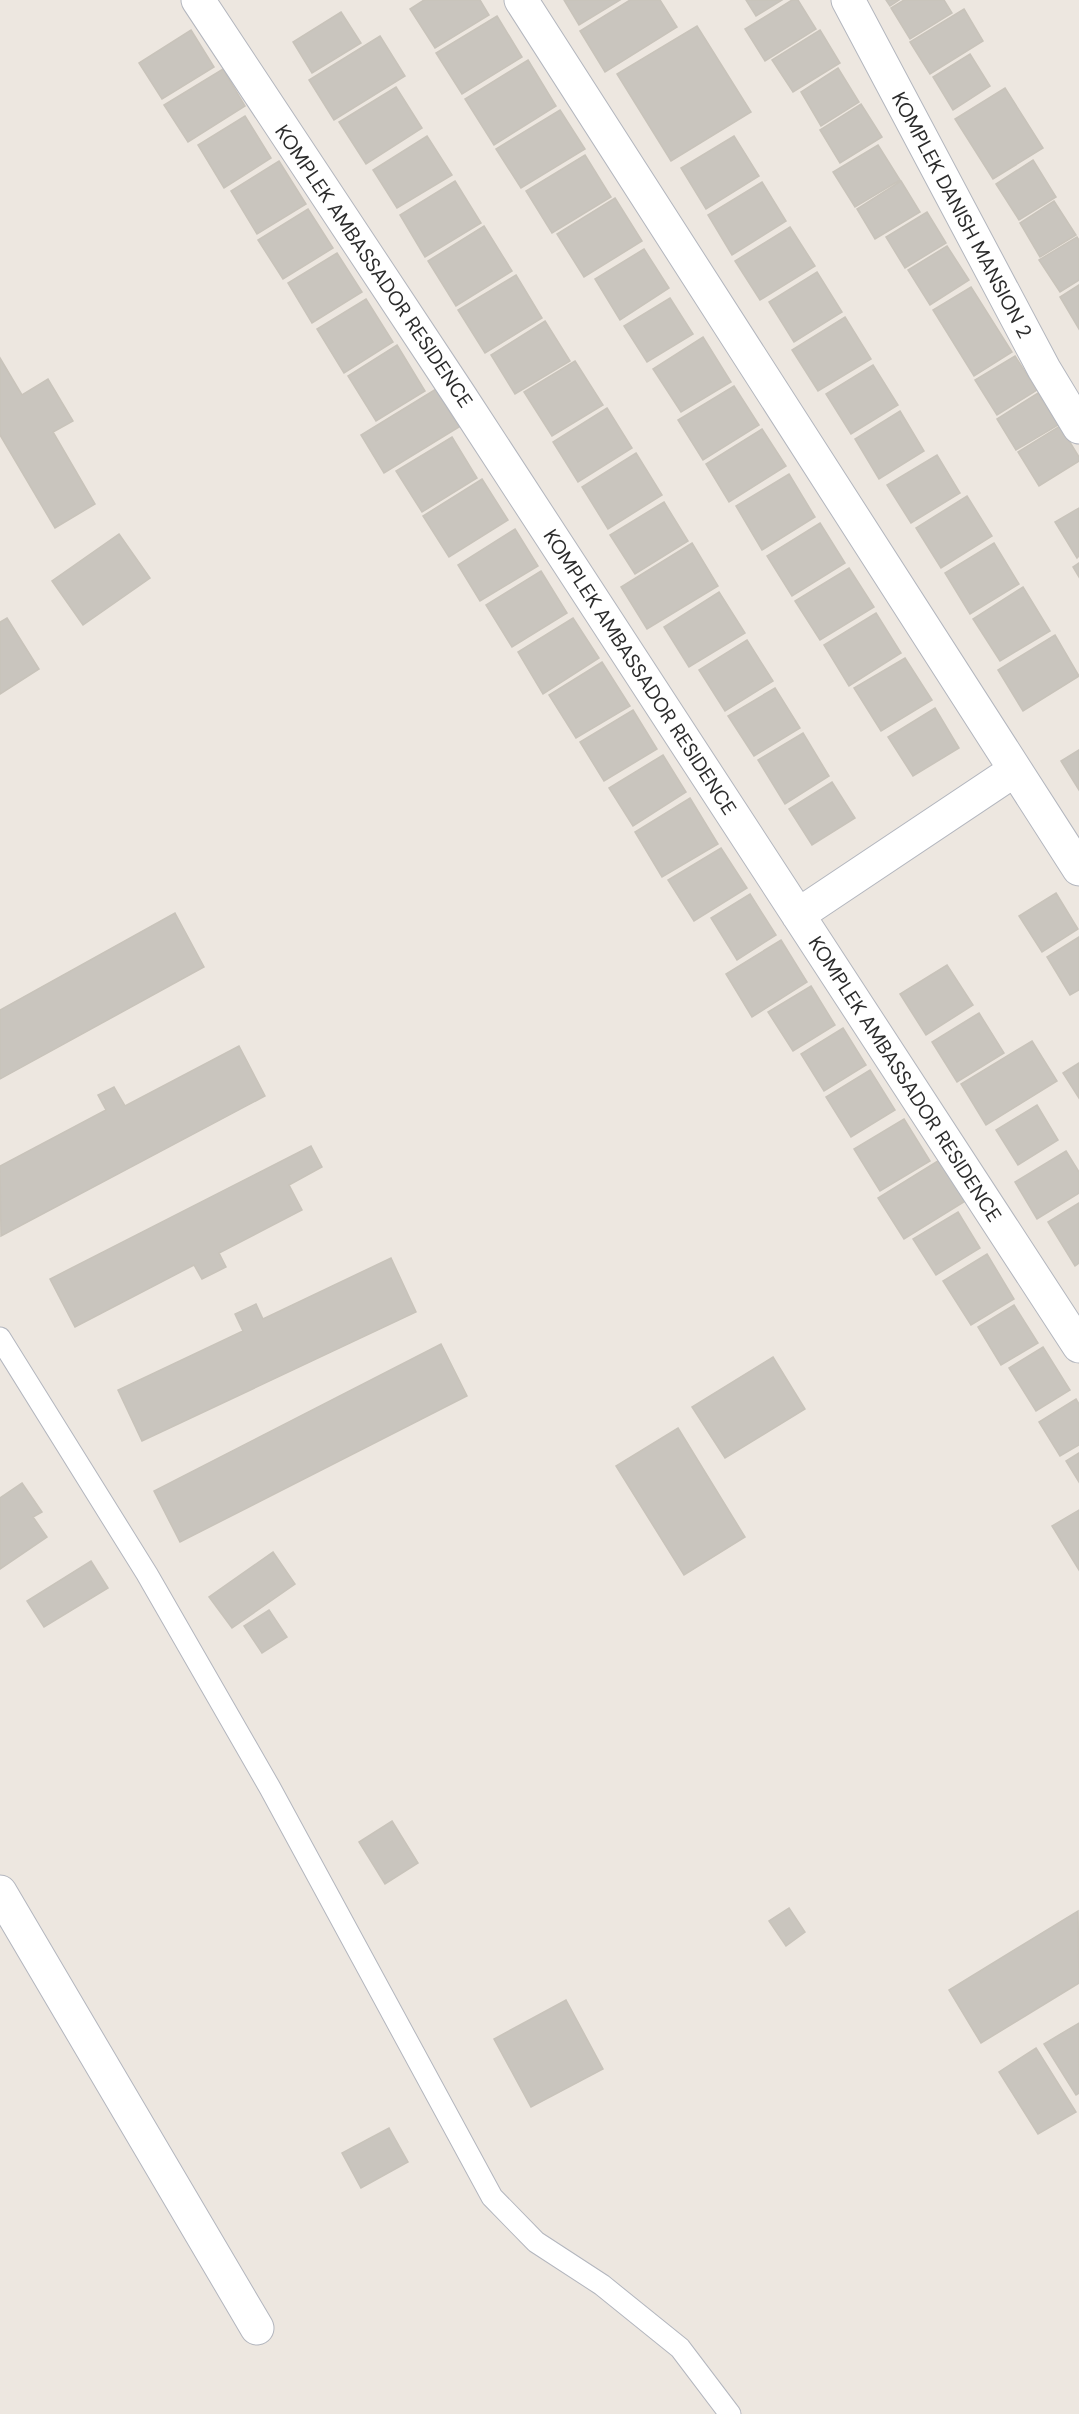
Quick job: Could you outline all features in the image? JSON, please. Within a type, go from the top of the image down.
[{"type":"street","name":"KOMPLEK AMBASSADOR RESIDENCE","points":[[198,0],[460,396],[1079,1346]]},
{"type":"street","points":[[521,0],[1079,869]]},
{"type":"street","name":"KOMPLEK DANISH MANSION 2","points":[[848,0],[1044,369],[1079,427]]},
{"type":"street","points":[[798,915],[1015,770]]},
{"type":"street","points":[[0,1892],[257,2328]]},
{"type":"lane","points":[[0,1338],[147,1574],[247,1748],[492,2197],[536,2242],[602,2285],[680,2348],[730,2414]]},
{"type":"building","points":[[424,0],[480,0],[489,15],[435,48],[410,9]]},
{"type":"building","points":[[564,0],[620,0],[579,25]]},
{"type":"building","points":[[630,0],[660,0],[677,27],[605,72],[580,31]]},
{"type":"building","points":[[746,0],[782,0],[756,16]]},
{"type":"building","points":[[792,0],[798,0],[816,29],[765,61],[745,29]]},
{"type":"building","points":[[886,0],[899,0],[890,6]]},
{"type":"building","points":[[904,0],[944,0],[952,13],[910,39],[891,8]]},
{"type":"building","points":[[964,9],[983,41],[930,74],[910,42]]},
{"type":"building","points":[[341,12],[361,43],[312,73],[293,42]]},
{"type":"building","points":[[497,16],[522,57],[462,94],[436,53]]},
{"type":"building","points":[[697,26],[751,112],[671,161],[617,74]]},
{"type":"building","points":[[191,30],[214,67],[162,99],[139,63]]},
{"type":"building","points":[[820,30],[840,63],[793,92],[772,60]]},
{"type":"building","points":[[380,36],[405,76],[334,120],[309,80]]},
{"type":"building","points":[[970,54],[990,86],[953,110],[933,77]]},
{"type":"building","points":[[528,60],[556,106],[494,145],[465,99]]},
{"type":"building","points":[[838,68],[859,102],[821,126],[801,92]]},
{"type":"building","points":[[223,69],[245,106],[188,142],[164,105]]},
{"type":"building","points":[[396,87],[422,128],[366,164],[339,122]]},
{"type":"building","points":[[1005,88],[1043,148],[993,179],[955,119]]},
{"type":"building","points":[[861,104],[882,137],[840,163],[820,130]]},
{"type":"building","points":[[560,110],[585,149],[521,188],[496,149]]},
{"type":"building","points":[[245,116],[271,158],[224,188],[198,145]]},
{"type":"building","points":[[427,136],[452,175],[397,208],[373,170]]},
{"type":"building","points":[[734,136],[759,176],[706,209],[681,168]]},
{"type":"building","points":[[878,145],[900,180],[855,207],[833,172]]},
{"type":"building","points":[[585,155],[611,197],[552,233],[526,191]]},
{"type":"building","points":[[1033,160],[1056,197],[1019,220],[996,184]]},
{"type":"building","points":[[279,161],[306,204],[257,234],[231,191]]},
{"type":"building","points":[[455,181],[481,223],[425,257],[400,215]]},
{"type":"building","points":[[901,181],[920,212],[875,239],[857,209]]},
{"type":"building","points":[[762,182],[786,221],[732,255],[708,215]]},
{"type":"building","points":[[615,198],[642,241],[584,277],[557,234]]},
{"type":"building","points":[[1054,201],[1076,235],[1040,257],[1020,223]]},
{"type":"building","points":[[308,209],[333,248],[283,279],[258,240]]},
{"type":"building","points":[[927,212],[946,243],[905,268],[886,237]]},
{"type":"building","points":[[484,226],[512,271],[456,306],[428,261]]},
{"type":"building","points":[[790,227],[815,266],[760,300],[735,261]]},
{"type":"building","points":[[1077,237],[1079,240],[1079,280],[1060,292],[1039,260]]},
{"type":"building","points":[[947,246],[969,280],[930,305],[908,270]]},
{"type":"building","points":[[644,249],[669,288],[620,320],[595,279]]},
{"type":"building","points":[[337,253],[362,292],[312,323],[288,283]]},
{"type":"building","points":[[817,272],[842,312],[794,342],[769,302]]},
{"type":"building","points":[[516,275],[542,318],[485,353],[458,310]]},
{"type":"building","points":[[1079,285],[1079,329],[1060,297]]},
{"type":"building","points":[[971,287],[1012,352],[974,376],[933,310]]},
{"type":"building","points":[[670,298],[693,334],[647,362],[624,326]]},
{"type":"building","points":[[366,299],[393,342],[344,373],[317,329]]},
{"type":"building","points":[[845,317],[871,359],[818,391],[792,350]]},
{"type":"building","points":[[545,321],[570,361],[515,394],[491,355]]},
{"type":"building","points":[[703,337],[731,382],[681,412],[653,369]]},
{"type":"building","points":[[397,345],[425,391],[376,421],[348,376]]},
{"type":"building","points":[[1015,356],[1037,390],[997,415],[975,380]]},
{"type":"building","points":[[0,358],[22,395],[48,379],[73,421],[53,432],[95,504],[55,528],[0,435]]},
{"type":"building","points":[[575,361],[603,405],[552,436],[524,392]]},
{"type":"building","points":[[873,365],[898,405],[851,434],[826,394]]},
{"type":"building","points":[[734,386],[759,425],[703,460],[678,420]]},
{"type":"building","points":[[436,389],[459,427],[384,473],[361,435]]},
{"type":"building","points":[[1038,393],[1058,425],[1016,450],[997,419]]},
{"type":"building","points":[[607,408],[632,448],[578,482],[553,442]]},
{"type":"building","points":[[900,411],[924,451],[879,479],[855,439]]},
{"type":"building","points":[[1060,426],[1079,457],[1079,461],[1039,486],[1018,452]]},
{"type":"building","points":[[762,429],[786,466],[729,502],[706,464]]},
{"type":"building","points":[[452,437],[477,478],[422,512],[396,471]]},
{"type":"building","points":[[636,453],[662,495],[608,529],[582,487]]},
{"type":"building","points":[[937,455],[960,493],[911,523],[887,485]]},
{"type":"building","points":[[789,474],[815,517],[762,550],[736,506]]},
{"type":"building","points":[[482,479],[508,520],[449,557],[423,516]]},
{"type":"building","points":[[967,496],[992,536],[941,568],[916,528]]},
{"type":"building","points":[[664,502],[688,541],[635,574],[610,535]]},
{"type":"building","points":[[1079,508],[1079,556],[1077,558],[1055,522]]},
{"type":"building","points":[[820,523],[845,563],[792,596],[767,556]]},
{"type":"building","points":[[515,529],[538,566],[480,601],[458,565]]},
{"type":"building","points":[[119,534],[150,578],[83,625],[52,581]]},
{"type":"building","points":[[692,543],[718,586],[647,629],[621,587]]},
{"type":"building","points":[[994,543],[1019,584],[970,614],[945,573]]},
{"type":"building","points":[[1079,563],[1079,577],[1073,567]]},
{"type":"building","points":[[849,568],[874,607],[820,640],[795,601]]},
{"type":"building","points":[[541,571],[567,613],[512,647],[486,605]]},
{"type":"building","points":[[1023,587],[1050,631],[1000,661],[973,619]]},
{"type":"building","points":[[719,592],[745,633],[689,667],[664,627]]},
{"type":"building","points":[[876,613],[901,653],[849,686],[824,645]]},
{"type":"building","points":[[7,618],[39,669],[0,694],[0,622]]},
{"type":"building","points":[[573,618],[599,658],[543,694],[518,652]]},
{"type":"building","points":[[1055,635],[1079,676],[1023,711],[998,670]]},
{"type":"building","points":[[747,640],[773,681],[725,711],[699,670]]},
{"type":"building","points":[[905,658],[932,700],[881,731],[854,688]]},
{"type":"building","points":[[602,662],[630,706],[576,738],[549,695]]},
{"type":"building","points":[[775,688],[800,728],[754,756],[728,716]]},
{"type":"building","points":[[935,708],[959,748],[913,776],[888,737]]},
{"type":"building","points":[[633,710],[657,749],[604,781],[580,742]]},
{"type":"building","points":[[803,733],[829,776],[785,804],[758,760]]},
{"type":"building","points":[[1079,750],[1079,790],[1061,761]]},
{"type":"building","points":[[663,755],[686,792],[633,826],[609,788]]},
{"type":"building","points":[[832,782],[855,818],[812,845],[789,809]]},
{"type":"building","points":[[690,798],[718,844],[662,877],[635,832]]},
{"type":"building","points":[[721,848],[747,888],[694,921],[668,880]]},
{"type":"building","points":[[1056,893],[1078,929],[1042,952],[1019,916]]},
{"type":"building","points":[[750,894],[776,935],[737,960],[711,918]]},
{"type":"building","points":[[175,913],[204,967],[0,1079],[0,1010]]},
{"type":"building","points":[[1079,937],[1079,990],[1070,995],[1047,957]]},
{"type":"building","points":[[781,940],[807,982],[752,1017],[726,974]]},
{"type":"building","points":[[947,965],[973,1005],[926,1035],[900,994]]},
{"type":"building","points":[[811,986],[835,1025],[793,1051],[768,1012]]},
{"type":"building","points":[[979,1013],[1004,1053],[957,1082],[932,1042]]},
{"type":"building","points":[[843,1028],[866,1065],[824,1091],[801,1054]]},
{"type":"building","points":[[1032,1041],[1057,1081],[986,1125],[961,1084]]},
{"type":"building","points":[[239,1046],[265,1096],[1,1236],[0,1166],[106,1110],[98,1095],[114,1087],[125,1106]]},
{"type":"building","points":[[1079,1063],[1079,1098],[1063,1073]]},
{"type":"building","points":[[870,1070],[895,1110],[851,1137],[826,1097]]},
{"type":"building","points":[[1037,1105],[1058,1140],[1018,1165],[996,1130]]},
{"type":"building","points":[[904,1119],[930,1161],[880,1191],[854,1149]]},
{"type":"building","points":[[311,1146],[322,1167],[289,1185],[302,1210],[219,1253],[226,1267],[202,1279],[194,1265],[75,1327],[50,1279]]},
{"type":"building","points":[[1066,1151],[1079,1172],[1079,1193],[1037,1219],[1015,1182]]},
{"type":"building","points":[[941,1159],[967,1200],[904,1239],[878,1198]]},
{"type":"building","points":[[1079,1203],[1079,1263],[1075,1266],[1048,1222]]},
{"type":"building","points":[[958,1212],[980,1248],[936,1275],[913,1239]]},
{"type":"building","points":[[987,1254],[1014,1299],[971,1325],[943,1281]]},
{"type":"building","points":[[391,1258],[416,1312],[142,1441],[118,1390],[243,1331],[235,1314],[256,1304],[263,1319]]},
{"type":"building","points":[[1014,1305],[1038,1343],[1001,1365],[978,1327]]},
{"type":"building","points":[[441,1344],[467,1396],[180,1542],[154,1491]]},
{"type":"building","points":[[1043,1347],[1070,1390],[1036,1411],[1009,1368]]},
{"type":"building","points":[[773,1357],[805,1409],[725,1458],[692,1407]]},
{"type":"building","points":[[1076,1399],[1079,1404],[1079,1445],[1060,1456],[1039,1422]]},
{"type":"building","points":[[678,1428],[745,1537],[684,1575],[616,1466]]},
{"type":"building","points":[[1079,1453],[1079,1482],[1066,1461]]},
{"type":"building","points":[[22,1483],[42,1512],[33,1517],[47,1537],[0,1569],[0,1498]]},
{"type":"building","points":[[1079,1510],[1079,1570],[1052,1526]]},
{"type":"building","points":[[273,1552],[295,1584],[232,1628],[209,1597]]},
{"type":"building","points":[[91,1561],[108,1588],[44,1627],[27,1601]]},
{"type":"building","points":[[269,1610],[287,1637],[262,1653],[244,1626]]},
{"type":"building","points":[[392,1821],[418,1863],[385,1884],[359,1842]]},
{"type":"building","points":[[789,1908],[805,1932],[786,1946],[769,1921]]},
{"type":"building","points":[[1078,1911],[1079,1983],[981,2043],[949,1990]]},
{"type":"building","points":[[566,2000],[603,2069],[531,2107],[494,2039]]},
{"type":"building","points":[[1079,2023],[1079,2093],[1076,2095],[1044,2044]]},
{"type":"building","points":[[1036,2048],[1076,2112],[1038,2134],[999,2072]]},
{"type":"building","points":[[389,2128],[408,2162],[361,2188],[342,2153]]}]
